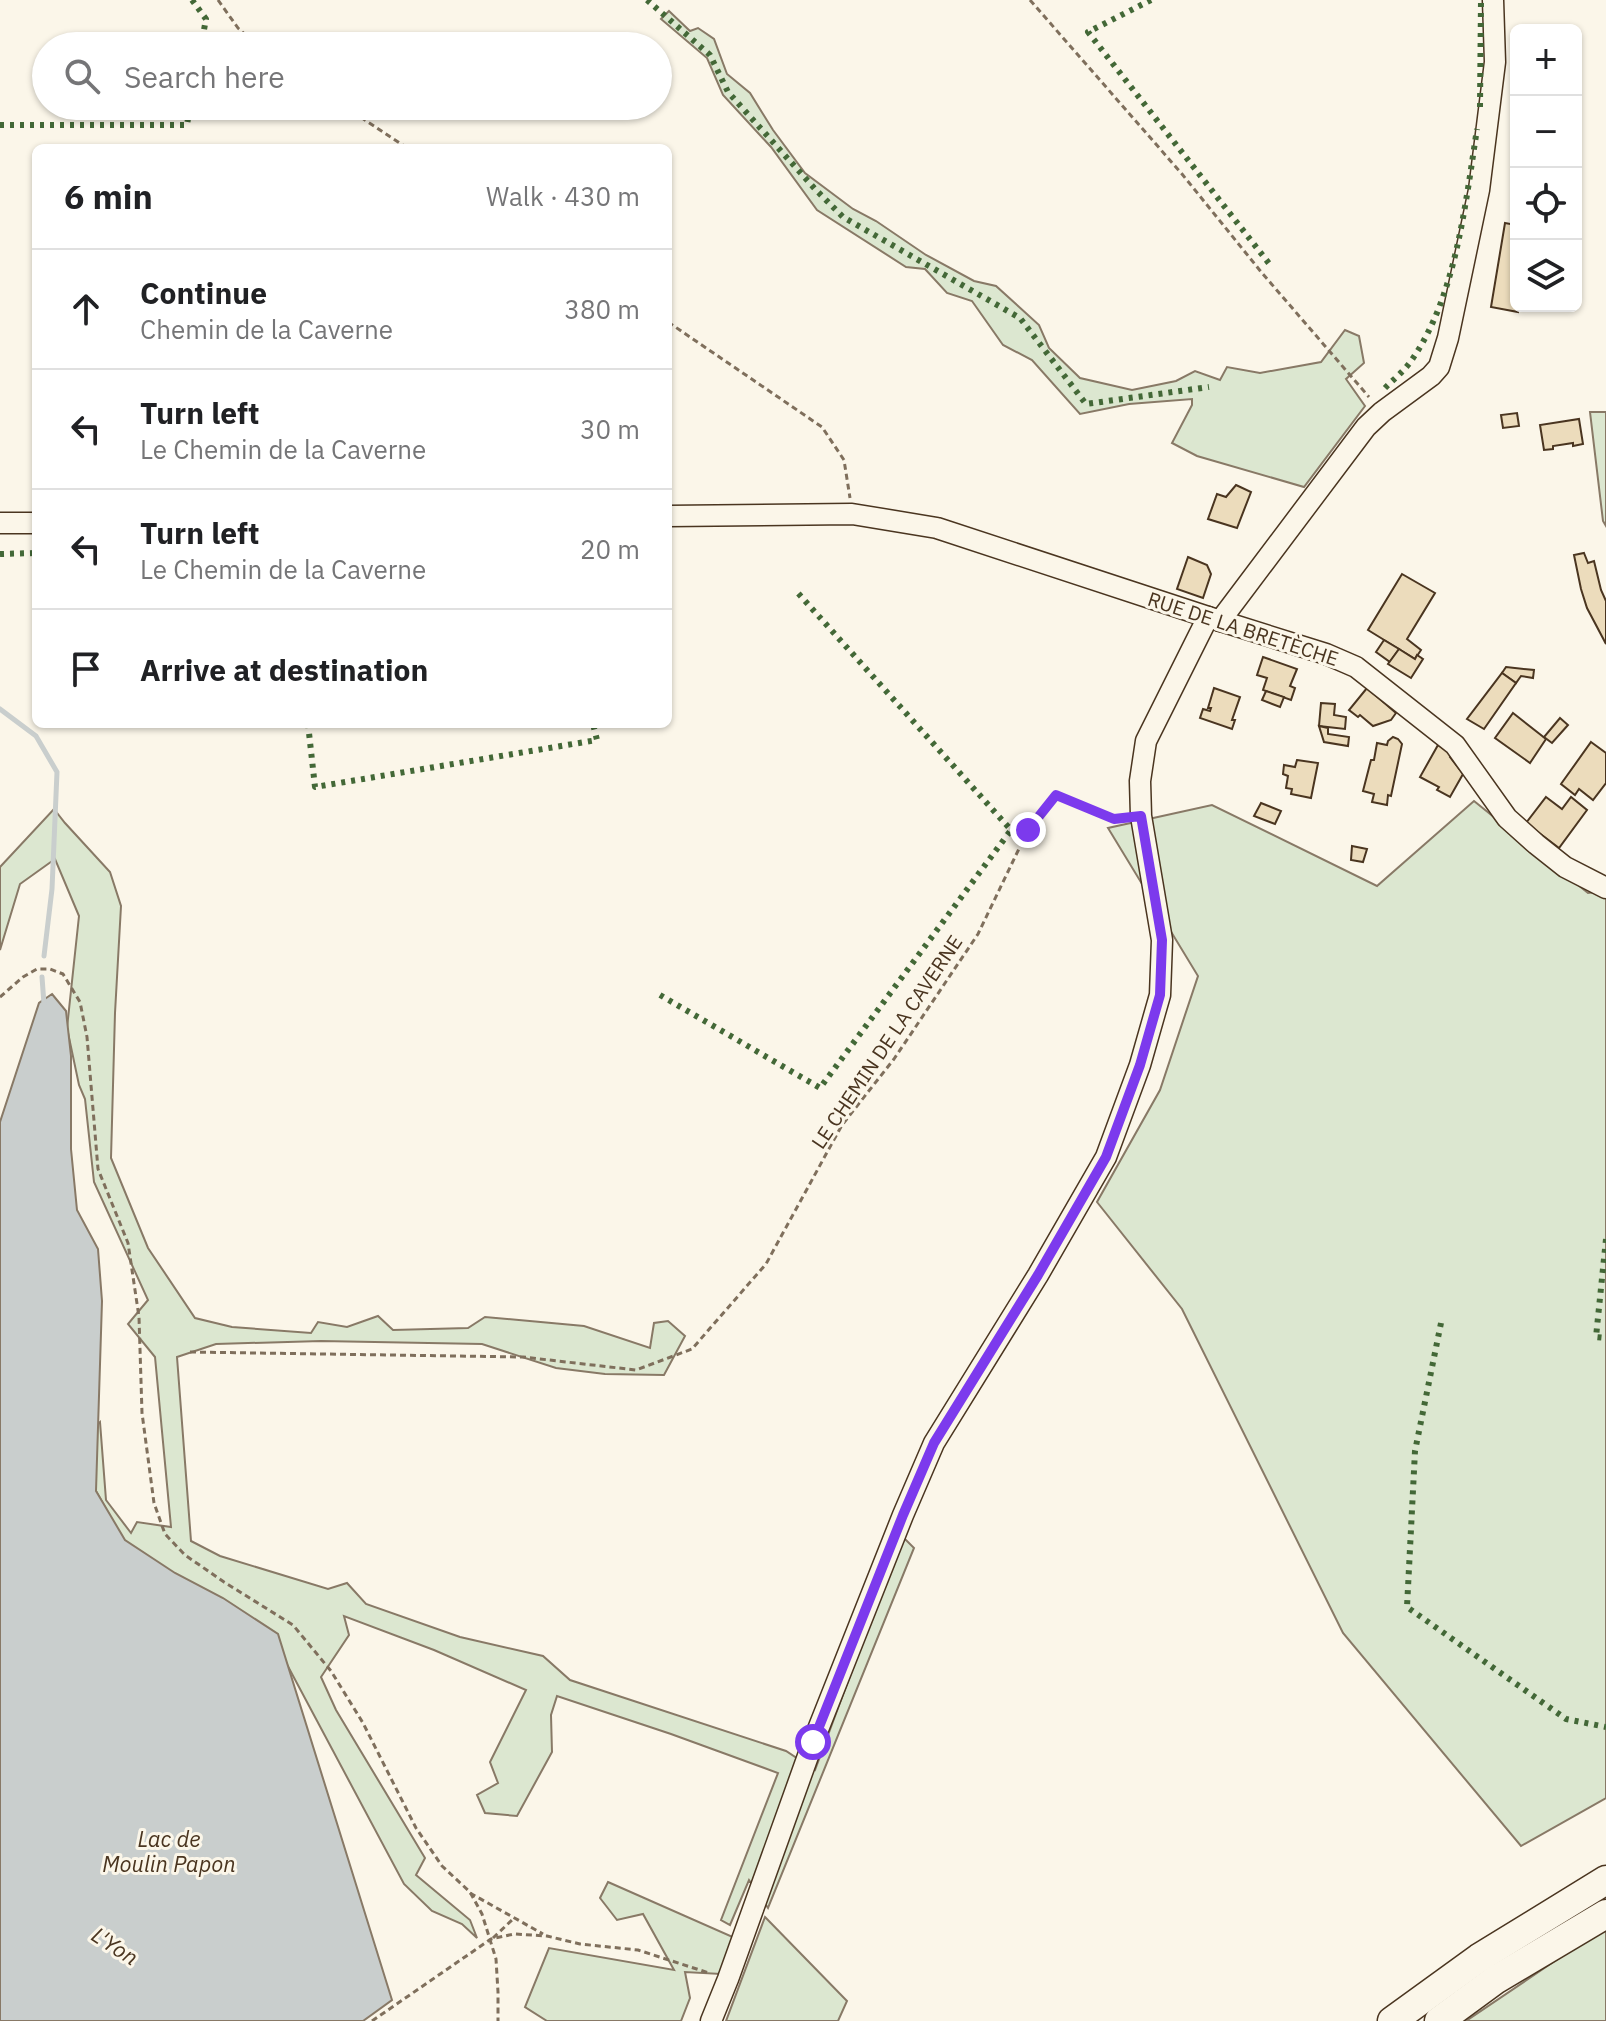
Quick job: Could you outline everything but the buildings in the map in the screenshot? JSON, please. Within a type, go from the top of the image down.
[{"type":"highway","points":[[1392,2021],[1479,1958],[1606,1880]]},
{"type":"highway","points":[[1439,2021],[1495,1980],[1606,1914]]},
{"type":"street","points":[[711,2021],[813,1742],[934,1443],[1038,1275],[1106,1157],[1140,1065],[1160,995],[1162,940],[1141,816],[1140,781],[1146,741],[1214,619],[1366,427],[1439,367],[1479,190],[1495,62],[1493,0]]},
{"type":"street","name":"RUE DE LA BRETÈCHE","points":[[672,516],[852,514],[937,528],[1326,654],[1356,667],[1455,745],[1507,818],[1565,867],[1606,888]]},
{"type":"street","points":[[0,523],[32,523]]},
{"type":"path","points":[[218,0],[242,32]]},
{"type":"path","points":[[1030,0],[1182,174],[1262,273],[1382,412]]},
{"type":"path","points":[[365,120],[401,144]]},
{"type":"path","points":[[672,325],[822,427],[844,460],[852,514]]},
{"type":"path","name":"LE CHEMIN DE LA CAVERNE","points":[[190,1352],[523,1357],[636,1370],[692,1349],[766,1264],[842,1125],[894,1059],[978,934],[1028,830],[1056,795],[1114,819],[1141,816]]},
{"type":"path","points":[[0,997],[37,969],[50,969],[63,974],[80,1002],[87,1037],[98,1169],[128,1243],[139,1317],[142,1413],[154,1503],[165,1534],[185,1555],[293,1625],[331,1671],[355,1710],[416,1828],[442,1866],[470,1892],[547,1936]]},
{"type":"path","points":[[470,1892],[491,1939],[497,1970],[498,2021]]},
{"type":"path","points":[[372,2021],[491,1939],[513,1919]]},
{"type":"path","points":[[491,1939],[514,1934],[547,1936],[580,1944],[638,1950],[728,1979]]},
{"type":"green space","points":[[669,11],[690,31],[698,28],[714,39],[727,74],[750,93],[805,173],[853,209],[926,255],[974,281],[996,286],[1039,325],[1049,348],[1080,378],[1132,390],[1176,381],[1195,371],[1220,380],[1227,367],[1260,373],[1321,362],[1345,330],[1359,336],[1364,363],[1346,379],[1365,406],[1304,487],[1197,456],[1172,443],[1192,405],[1192,399],[1129,404],[1080,414],[1032,360],[1003,345],[972,301],[947,293],[925,269],[906,267],[817,210],[771,147],[723,95],[707,58],[661,19]]},
{"type":"green space","points":[[1590,412],[1606,412],[1606,526],[1603,521]]},
{"type":"green space","points":[[1474,801],[1588,893],[1606,891],[1606,1798],[1521,1846],[1343,1633],[1182,1309],[1097,1202],[1160,1090],[1198,976],[1108,828],[1212,805],[1377,886]]},
{"type":"green space","points":[[54,809],[110,872],[121,906],[111,1158],[148,1248],[195,1318],[232,1327],[311,1333],[318,1322],[347,1327],[378,1316],[393,1330],[468,1328],[485,1317],[584,1326],[650,1348],[654,1323],[668,1321],[685,1336],[664,1375],[605,1374],[556,1368],[482,1344],[321,1341],[216,1344],[177,1357],[191,1541],[220,1556],[328,1589],[347,1583],[366,1604],[460,1637],[543,1656],[570,1680],[786,1751],[815,1770],[902,1536],[914,1548],[768,1908],[749,1880],[730,1925],[721,1920],[778,1773],[557,1696],[551,1715],[552,1752],[517,1816],[485,1813],[477,1795],[498,1783],[490,1762],[526,1690],[434,1650],[344,1616],[349,1635],[321,1677],[336,1710],[425,1858],[416,1875],[470,1920],[477,1938],[462,1924],[432,1911],[404,1884],[283,1657],[143,1575],[96,1491],[91,1430],[100,1422],[106,1500],[131,1533],[137,1522],[171,1527],[155,1357],[128,1324],[148,1300],[94,1182],[85,1099],[67,1028],[79,916],[55,859],[20,884],[0,950],[0,867]]},
{"type":"green space","points":[[608,1882],[735,1938],[721,1974],[685,1972],[690,1998],[681,2021],[547,2021],[525,2007],[549,1948],[674,1970],[643,1914],[617,1920],[600,1898]]},
{"type":"green space","points":[[765,1917],[847,2001],[838,2021],[726,2021]]},
{"type":"green space","points":[[1606,1930],[1606,2021],[1466,2021],[1571,1950]]},
{"type":"water","name":"Lac de Moulin Papon","points":[[52,994],[66,1011],[71,1056],[71,1149],[77,1210],[98,1249],[102,1301],[96,1491],[125,1540],[278,1634],[392,2000],[363,2021],[0,2021],[0,1122],[39,1003]]},
{"type":"waterway","points":[[0,709],[36,736],[57,772],[52,889],[44,956]]},
{"type":"waterway","points":[[42,977],[44,1004]]},
{"type":"hedge","points":[[192,0],[206,19],[204,32]]},
{"type":"hedge","points":[[647,0],[710,55],[728,92],[843,217],[1020,318],[1086,404],[1209,387]]},
{"type":"hedge","points":[[1151,0],[1088,32],[1271,266]]},
{"type":"hedge","points":[[1480,107],[1481,0]]},
{"type":"hedge","points":[[0,125],[187,125],[188,120]]},
{"type":"hedge","points":[[1385,388],[1411,361],[1439,309],[1456,250],[1477,129]]},
{"type":"hedge","points":[[0,554],[32,553]]},
{"type":"hedge","points":[[660,995],[820,1088],[1011,830],[797,592]]},
{"type":"hedge","points":[[308,728],[315,787],[597,740],[594,728]]},
{"type":"hedge","points":[[1606,1239],[1596,1337],[1606,1338]]},
{"type":"hedge","points":[[1441,1323],[1415,1451],[1407,1607],[1566,1719],[1606,1727]]},
{"type":"route","points":[[813,1742],[934,1443],[1038,1275],[1106,1157],[1140,1065],[1160,995],[1162,940],[1141,816],[1114,819],[1056,795],[1028,830]]},
{"type":"water label","name":"L'Yon","points":[[115,1946]]}]
